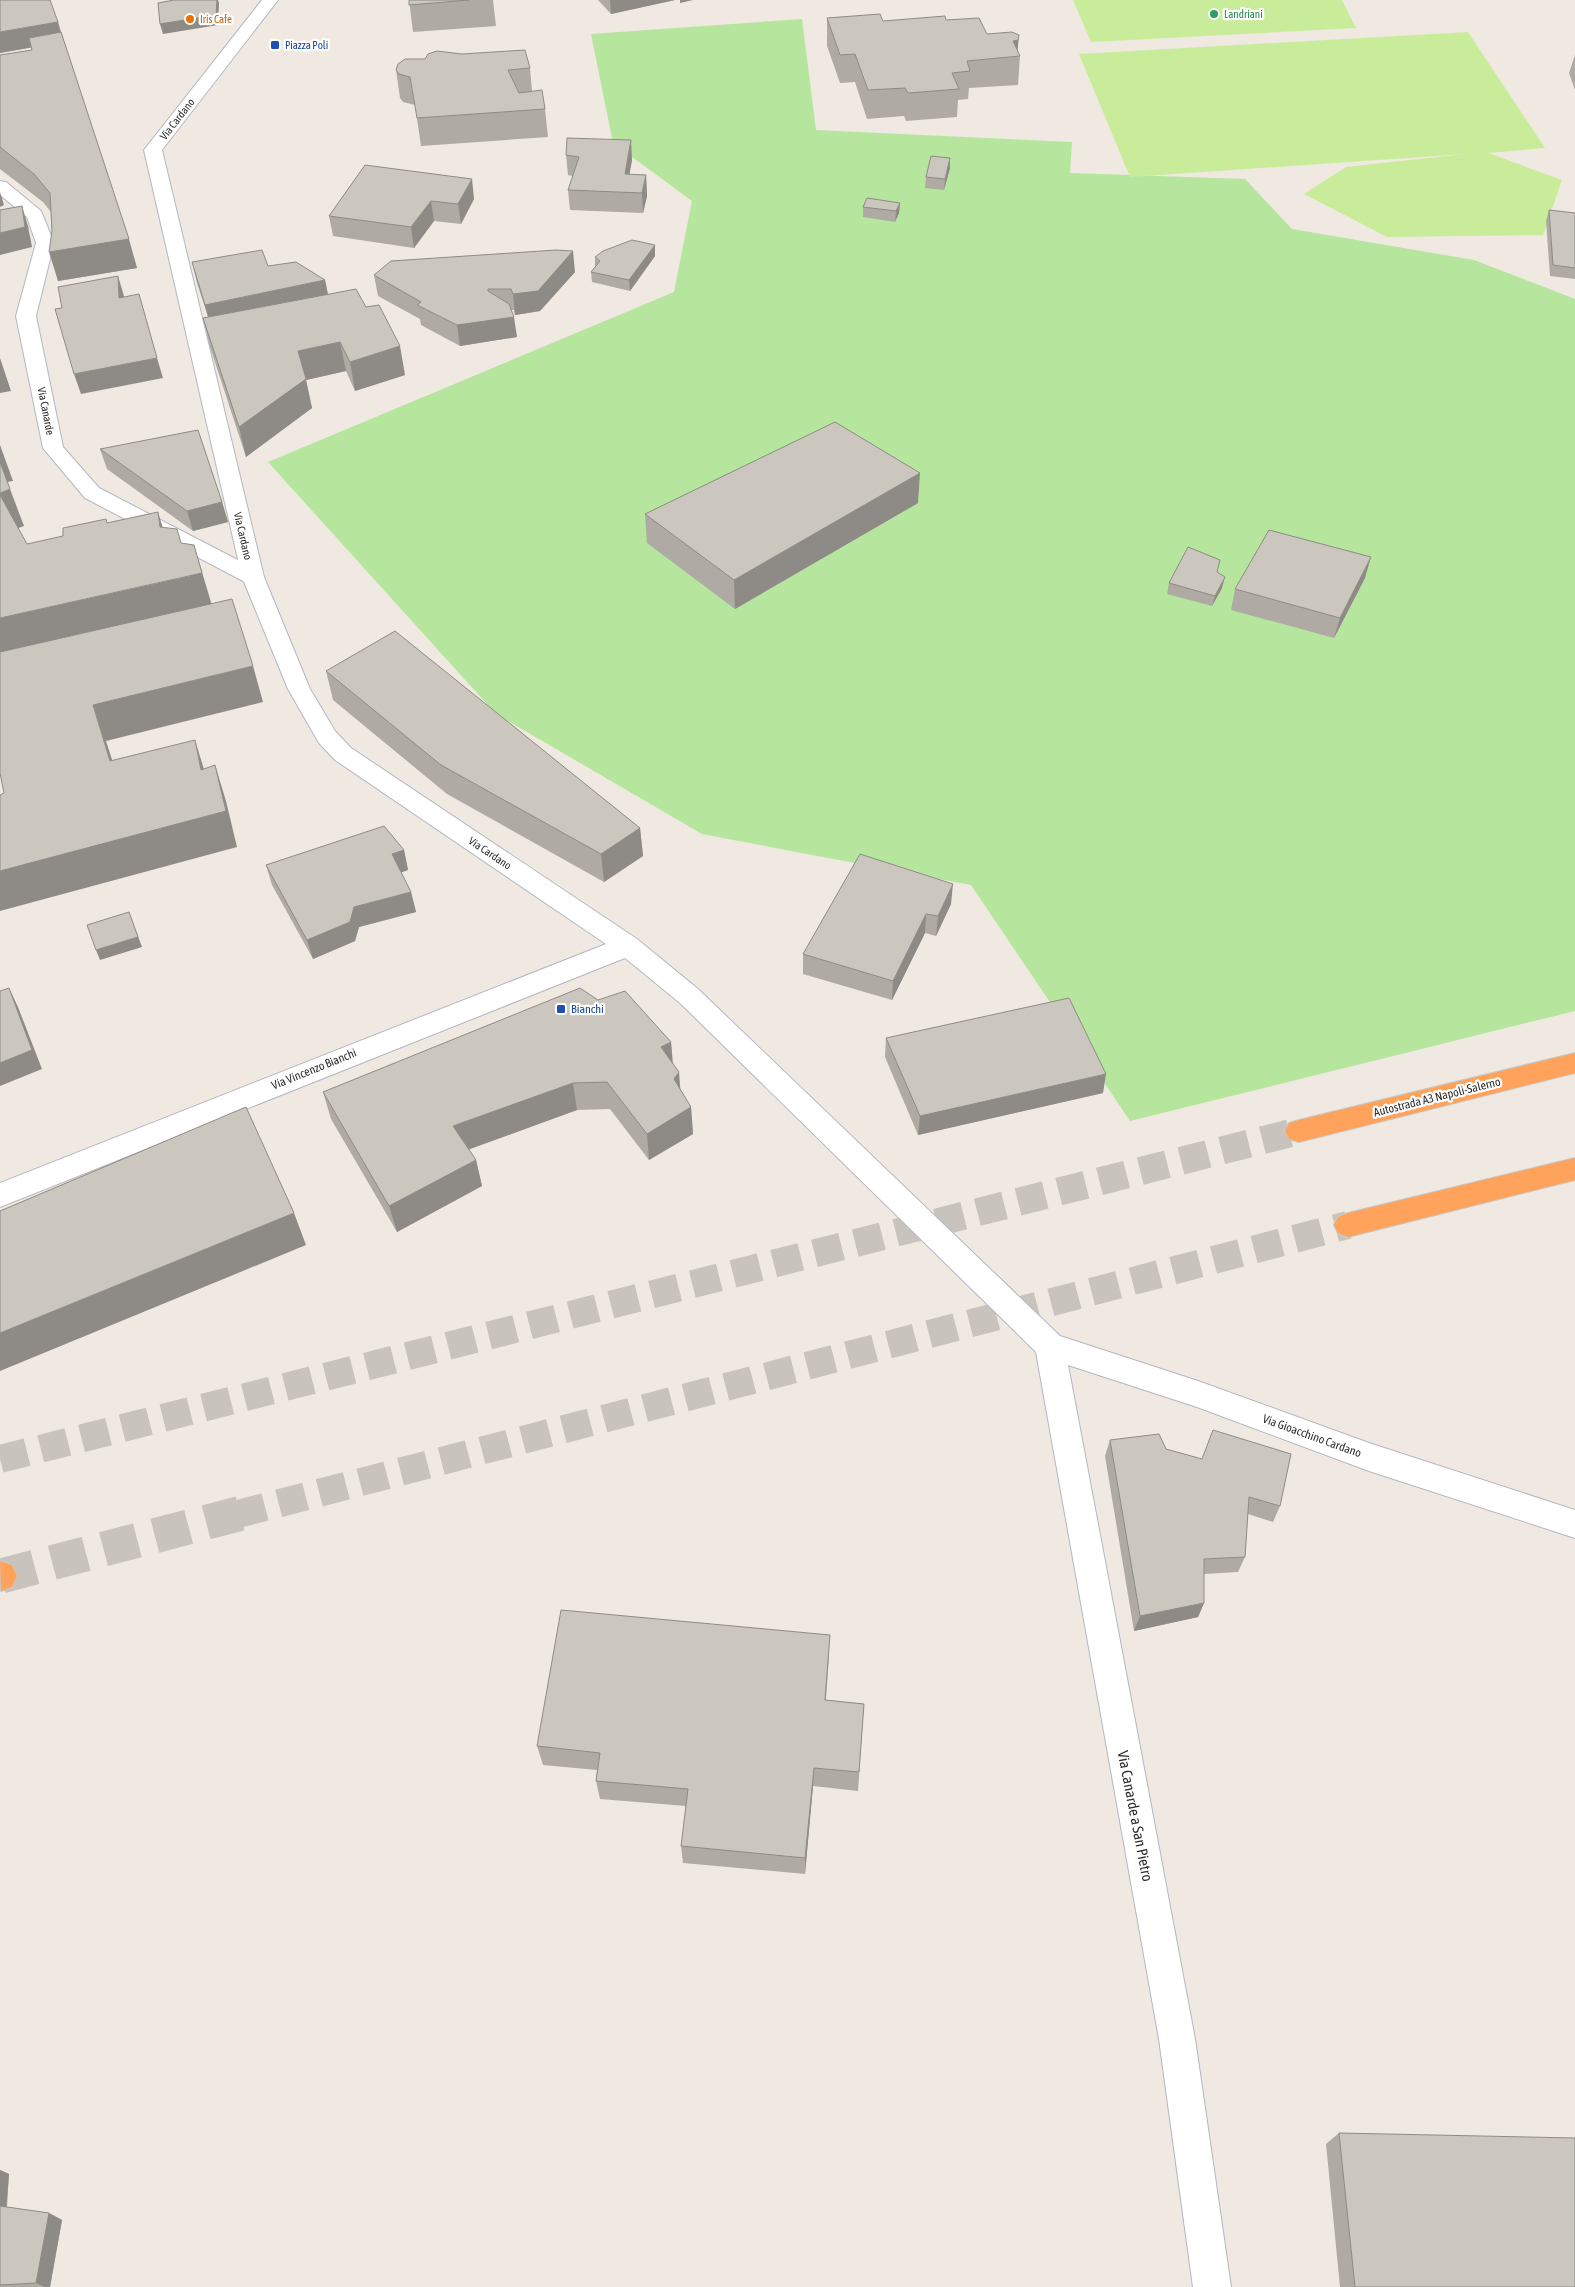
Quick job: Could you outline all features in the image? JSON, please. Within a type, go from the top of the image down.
[{"type":"highway","name":"Autostrada A3 Napoli-Salerno","points":[[1299,1130],[1575,1063]]},
{"type":"highway","points":[[1348,1225],[1575,1169]]},
{"type":"street","name":"Via Cardano","points":[[270,0],[153,150],[253,577],[299,689],[326,738],[343,754],[628,946],[689,996],[1050,1346]]},
{"type":"street","name":"Via Canarde","points":[[0,186],[36,215],[45,243],[26,316],[53,448],[92,492],[253,577]]},
{"type":"street","name":"Via Vincenzo Bianchi","points":[[0,1195],[628,946]]},
{"type":"street","name":"Via Gioacchino Cardano","points":[[1050,1346],[1198,1394],[1369,1457],[1575,1524]]},
{"type":"street","name":"Via Canarde a San Pietro","points":[[1050,1346],[1177,2038],[1212,2287]]},
{"type":"green space","name":"Landriani","points":[[1073,0],[1342,0],[1356,28],[1091,42]]},
{"type":"green space","points":[[802,19],[816,130],[1072,142],[1070,173],[1245,179],[1292,229],[1474,260],[1575,299],[1575,1011],[1130,1121],[971,885],[702,834],[496,714],[268,462],[674,292],[692,201],[613,143],[591,34]]},
{"type":"green space","points":[[1468,32],[1545,148],[1488,153],[1562,180],[1543,235],[1387,237],[1304,194],[1346,167],[1465,154],[1130,177],[1079,54]]},
{"type":"building","points":[[0,0],[50,0],[58,22],[0,32]]},
{"type":"building","points":[[174,0],[217,0],[216,15],[160,24],[158,3]]},
{"type":"building","points":[[409,0],[469,0],[409,5]]},
{"type":"building","points":[[880,14],[883,21],[945,16],[946,20],[979,18],[987,34],[1012,32],[1019,35],[1018,40],[1013,41],[1020,56],[967,61],[970,71],[952,73],[959,89],[908,93],[905,88],[868,90],[855,54],[840,55],[827,18]]},
{"type":"building","points":[[61,32],[129,239],[49,252],[52,231],[50,193],[34,174],[0,147],[0,55],[32,50],[29,38]]},
{"type":"building","points":[[525,50],[530,68],[508,70],[519,93],[542,90],[545,109],[417,118],[410,77],[399,74],[396,70],[398,64],[405,59],[425,59],[428,54],[437,51],[462,54]]},
{"type":"building","points":[[567,138],[631,140],[625,174],[646,175],[642,193],[568,190],[579,157],[566,155]]},
{"type":"building","points":[[931,156],[950,158],[945,179],[926,177]]},
{"type":"building","points":[[365,165],[472,179],[458,204],[431,201],[411,227],[329,216]]},
{"type":"building","points":[[867,198],[900,203],[896,211],[863,207]]},
{"type":"building","points":[[22,206],[25,227],[0,233],[0,210]]},
{"type":"building","points":[[1549,210],[1575,213],[1575,268],[1553,265]]},
{"type":"building","points":[[632,240],[655,245],[629,280],[591,272],[600,261],[595,257],[603,251]]},
{"type":"building","points":[[262,250],[268,266],[296,262],[325,280],[205,305],[192,262]]},
{"type":"building","points":[[556,250],[573,251],[538,291],[513,294],[511,289],[488,289],[488,291],[509,304],[514,317],[457,325],[417,305],[421,302],[374,275],[391,261]]},
{"type":"building","points":[[118,276],[119,298],[139,294],[157,358],[74,374],[55,309],[62,308],[58,287]]},
{"type":"building","points":[[356,289],[366,307],[379,305],[400,346],[350,362],[340,342],[298,351],[306,379],[239,427],[203,318]]},
{"type":"building","points":[[835,422],[920,473],[734,580],[645,514]]},
{"type":"building","points":[[198,430],[222,502],[187,511],[100,449]]},
{"type":"building","points":[[0,462],[10,489],[0,493]]},
{"type":"building","points":[[0,495],[27,544],[63,536],[63,528],[106,519],[107,523],[158,512],[160,527],[177,529],[181,543],[194,545],[202,573],[0,618]]},
{"type":"building","points":[[1269,530],[1371,557],[1340,618],[1235,589]]},
{"type":"building","points":[[1188,547],[1220,560],[1217,572],[1225,577],[1215,596],[1169,583]]},
{"type":"building","points":[[232,599],[253,666],[93,705],[110,761],[195,740],[201,770],[215,765],[226,811],[0,871],[0,795],[4,793],[0,773],[0,652]]},
{"type":"building","points":[[395,631],[640,828],[601,854],[441,765],[326,671]]},
{"type":"building","points":[[384,826],[404,850],[392,854],[411,892],[354,907],[350,922],[307,940],[266,865]]},
{"type":"building","points":[[860,854],[953,884],[938,916],[926,914],[893,981],[803,954]]},
{"type":"building","points":[[129,912],[138,937],[96,950],[87,925]]},
{"type":"building","points":[[9,988],[32,1050],[0,1063],[0,991]]},
{"type":"building","points":[[580,988],[598,1000],[625,991],[671,1042],[661,1047],[679,1072],[674,1079],[691,1107],[647,1134],[607,1082],[573,1083],[453,1126],[476,1160],[389,1206],[323,1092]]},
{"type":"building","points":[[1069,998],[1106,1074],[920,1116],[886,1038]]},
{"type":"building","points":[[246,1107],[294,1213],[0,1333],[0,1211]]},
{"type":"building","points":[[1213,1430],[1291,1454],[1280,1506],[1249,1497],[1245,1557],[1204,1559],[1204,1603],[1140,1616],[1110,1440],[1159,1434],[1166,1449],[1202,1459]]},
{"type":"building","points":[[561,1610],[830,1635],[825,1700],[864,1704],[859,1772],[814,1768],[805,1858],[681,1846],[688,1789],[596,1781],[600,1753],[537,1746]]},
{"type":"building","points":[[1339,2133],[1575,2138],[1575,2287],[1355,2287]]},
{"type":"building","points":[[0,2206],[49,2213],[36,2283],[0,2285]]},
{"type":"tunnel","points":[[0,1459],[1299,1131]]},
{"type":"tunnel","points":[[238,1514],[1348,1225]]},
{"type":"tunnel","points":[[1,1576],[242,1513]]},
{"type":"place","name":"Landriani","points":[[1214,14]]},
{"type":"place","name":"Iris Cafe","points":[[190,19]]},
{"type":"place","name":"Piazza Poli","points":[[275,45]]},
{"type":"place","name":"Bianchi","points":[[561,1009]]}]
